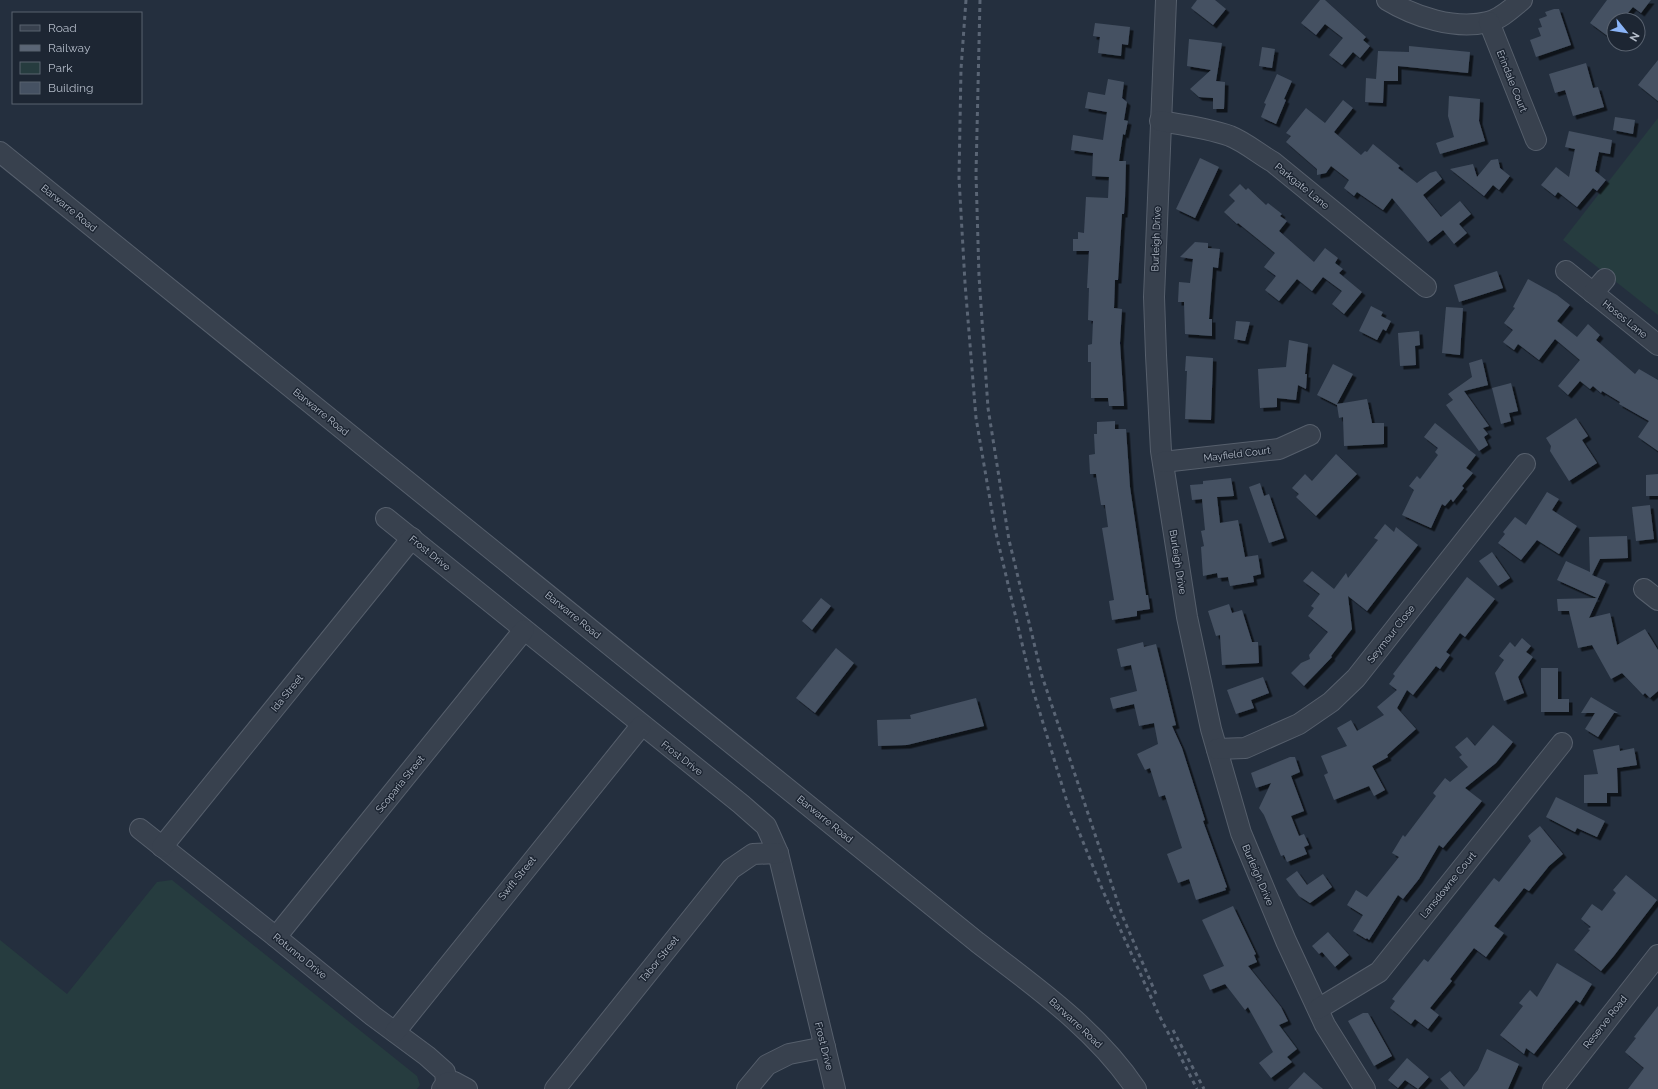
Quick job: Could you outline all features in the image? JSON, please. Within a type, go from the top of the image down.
[{"type":"street","name":"Burleigh Drive","points":[[1166,0],[1154,297],[1158,397],[1163,462],[1186,617],[1217,749],[1241,833],[1286,941],[1325,1025],[1365,1089]]},
{"type":"street","points":[[1387,0],[1421,17],[1471,24],[1489,22],[1503,15],[1522,0]]},
{"type":"street","name":"Erindale Court","points":[[1489,22],[1536,140]]},
{"type":"street","name":"Parkgate Lane","points":[[1160,122],[1206,129],[1232,137],[1249,147],[1273,162],[1426,287]]},
{"type":"street","name":"Barwarre Road","points":[[0,152],[977,942],[1040,991],[1083,1028],[1110,1055],[1136,1089]]},
{"type":"street","name":"Hoses Lane","points":[[1566,271],[1599,286],[1658,345]]},
{"type":"street","name":"Mayfield Court","points":[[1163,462],[1279,449],[1310,435]]},
{"type":"street","name":"Seymour Close","points":[[1217,749],[1245,748],[1262,742],[1299,724],[1331,702],[1356,678],[1525,464]]},
{"type":"street","name":"Frost Drive","points":[[386,518],[641,726],[741,804],[766,826],[778,853],[835,1089]]},
{"type":"street","name":"Ida Street","points":[[162,847],[412,538]]},
{"type":"street","name":"Scoparia Street","points":[[276,937],[524,630]]},
{"type":"street","name":"Swift Street","points":[[395,1032],[641,726]]},
{"type":"street","name":"Lansdowne Court","points":[[1318,1009],[1379,972],[1562,743]]},
{"type":"street","name":"Rotunno Drive","points":[[140,829],[395,1032],[428,1056],[445,1072],[444,1086]]},
{"type":"street","name":"Tabor Street","points":[[555,1089],[731,869],[753,854],[778,853]]},
{"type":"street","name":"Reserve Road","points":[[1553,1089],[1658,955]]},
{"type":"street","points":[[747,1089],[767,1065],[789,1054],[825,1047]]},
{"type":"street","points":[[444,1086],[454,1082],[467,1089]]},
{"type":"green space","points":[[1658,118],[1658,315],[1563,240]]},
{"type":"green space","points":[[172,880],[417,1076],[420,1085],[417,1089],[0,1089],[0,940],[67,994],[157,882]]},
{"type":"building","points":[[1197,0],[1215,0],[1226,9],[1213,25],[1191,8]]},
{"type":"building","points":[[1320,0],[1325,0],[1366,37],[1363,40],[1370,46],[1360,58],[1353,52],[1342,65],[1329,55],[1343,38],[1325,24],[1316,35],[1301,23]]},
{"type":"building","points":[[1607,0],[1651,0],[1642,12],[1633,7],[1629,12],[1606,12],[1606,35],[1590,23]]},
{"type":"building","points":[[1559,9],[1571,45],[1536,57],[1530,40],[1541,36],[1538,28],[1542,27],[1539,19],[1547,16],[1545,12]]},
{"type":"building","points":[[1095,23],[1130,27],[1128,45],[1122,44],[1121,56],[1098,53],[1100,37],[1093,36]]},
{"type":"building","points":[[1189,39],[1222,43],[1216,81],[1225,82],[1224,109],[1213,109],[1213,98],[1199,97],[1190,89],[1211,70],[1187,66]]},
{"type":"building","points":[[1409,46],[1470,52],[1468,73],[1398,66],[1398,81],[1384,81],[1383,103],[1365,102],[1366,78],[1376,79],[1378,51],[1409,52]]},
{"type":"building","points":[[1262,47],[1275,49],[1272,68],[1259,66]]},
{"type":"building","points":[[1658,60],[1658,101],[1638,85]]},
{"type":"building","points":[[1586,63],[1593,88],[1598,87],[1604,107],[1573,116],[1565,90],[1555,93],[1549,74]]},
{"type":"building","points":[[1277,74],[1292,81],[1284,99],[1286,100],[1276,124],[1261,117],[1266,104],[1264,103]]},
{"type":"building","points":[[1108,79],[1124,82],[1122,98],[1127,102],[1124,120],[1128,121],[1125,135],[1123,134],[1119,161],[1126,161],[1125,199],[1124,214],[1122,214],[1118,280],[1115,280],[1114,308],[1122,309],[1120,343],[1124,406],[1109,406],[1108,398],[1091,398],[1091,362],[1088,362],[1088,345],[1092,344],[1093,321],[1088,320],[1089,288],[1087,288],[1089,251],[1073,251],[1073,239],[1078,239],[1078,232],[1084,233],[1086,197],[1108,198],[1109,177],[1092,176],[1093,153],[1071,150],[1073,135],[1103,140],[1107,112],[1085,108],[1088,92],[1105,95]]},
{"type":"building","points":[[1449,96],[1480,99],[1479,121],[1485,141],[1440,154],[1436,143],[1454,137],[1448,116]]},
{"type":"building","points":[[1343,100],[1353,108],[1334,132],[1361,155],[1365,151],[1367,152],[1373,144],[1400,166],[1398,168],[1417,183],[1430,173],[1436,171],[1442,179],[1423,195],[1441,217],[1460,201],[1471,214],[1459,224],[1467,233],[1454,244],[1443,230],[1428,242],[1392,198],[1383,210],[1357,192],[1354,196],[1344,188],[1349,180],[1331,166],[1326,173],[1317,175],[1317,169],[1286,142],[1291,136],[1286,133],[1306,108],[1325,123]]},
{"type":"building","points":[[1615,117],[1635,120],[1633,134],[1613,130]]},
{"type":"building","points":[[1569,131],[1612,140],[1610,154],[1599,152],[1595,171],[1606,180],[1597,191],[1593,188],[1577,207],[1558,192],[1555,196],[1541,185],[1556,167],[1569,177],[1575,149],[1565,147]]},
{"type":"building","points":[[1200,158],[1219,167],[1195,218],[1176,209]]},
{"type":"building","points":[[1498,159],[1500,168],[1510,176],[1499,190],[1493,185],[1484,196],[1450,169],[1473,164],[1477,177],[1491,160]]},
{"type":"building","points":[[1240,184],[1246,190],[1248,188],[1266,205],[1268,203],[1282,214],[1280,216],[1287,221],[1279,231],[1314,262],[1325,248],[1338,258],[1335,263],[1343,269],[1339,273],[1362,292],[1344,314],[1332,304],[1342,291],[1323,277],[1312,291],[1297,279],[1279,301],[1265,290],[1276,276],[1264,267],[1275,253],[1238,223],[1237,224],[1224,212],[1235,201],[1229,195]]},
{"type":"building","points":[[1195,242],[1208,243],[1208,248],[1220,249],[1218,268],[1213,267],[1209,319],[1212,319],[1212,336],[1185,334],[1184,302],[1178,302],[1179,282],[1190,283],[1193,259],[1180,257]]},
{"type":"building","points":[[1497,271],[1503,288],[1459,302],[1454,285]]},
{"type":"building","points":[[1528,279],[1557,295],[1570,305],[1557,321],[1577,337],[1588,324],[1600,335],[1596,340],[1635,374],[1639,369],[1658,380],[1658,451],[1638,437],[1649,421],[1619,404],[1620,402],[1602,391],[1601,393],[1593,386],[1590,389],[1580,381],[1568,395],[1558,386],[1580,360],[1555,339],[1539,360],[1518,344],[1514,350],[1503,342],[1513,330],[1504,323],[1515,308],[1513,307]]},
{"type":"building","points":[[1371,306],[1383,312],[1381,316],[1391,321],[1386,331],[1383,329],[1377,340],[1359,331]]},
{"type":"building","points":[[1446,307],[1463,308],[1460,355],[1442,353]]},
{"type":"building","points":[[1236,321],[1250,322],[1245,341],[1234,339]]},
{"type":"building","points":[[1419,331],[1420,345],[1415,346],[1416,365],[1400,366],[1398,333]]},
{"type":"building","points":[[1289,340],[1308,344],[1305,374],[1307,374],[1306,389],[1298,385],[1296,400],[1277,398],[1277,407],[1260,408],[1258,369],[1286,367]]},
{"type":"building","points":[[1186,356],[1213,358],[1211,420],[1185,419],[1187,371],[1185,371]]},
{"type":"building","points":[[1482,359],[1488,385],[1464,391],[1489,426],[1483,428],[1488,434],[1484,437],[1488,445],[1479,451],[1446,405],[1453,400],[1448,394],[1472,377],[1469,363]]},
{"type":"building","points":[[1333,364],[1353,374],[1337,404],[1367,399],[1372,423],[1384,423],[1384,444],[1344,446],[1343,417],[1339,418],[1337,405],[1317,395]]},
{"type":"building","points":[[1511,383],[1518,411],[1509,413],[1511,421],[1501,424],[1492,388]]},
{"type":"building","points":[[1576,418],[1588,436],[1582,440],[1597,463],[1569,481],[1550,451],[1551,446],[1546,438]]},
{"type":"building","points":[[1115,421],[1115,429],[1126,429],[1130,487],[1146,595],[1148,595],[1150,609],[1137,611],[1137,616],[1112,620],[1109,601],[1114,600],[1102,528],[1108,527],[1105,505],[1101,505],[1096,474],[1090,474],[1089,455],[1095,454],[1094,434],[1097,434],[1097,422]]},
{"type":"building","points":[[1435,423],[1476,455],[1466,468],[1473,473],[1462,486],[1464,488],[1453,502],[1451,499],[1445,506],[1442,504],[1431,528],[1402,515],[1414,490],[1409,486],[1417,476],[1420,479],[1438,455],[1435,452],[1438,448],[1424,437]]},
{"type":"building","points":[[1336,454],[1357,474],[1316,516],[1296,497],[1299,494],[1292,488],[1305,474],[1312,481]]},
{"type":"building","points":[[1658,474],[1658,496],[1646,496],[1646,475]]},
{"type":"building","points":[[1231,478],[1234,496],[1217,497],[1220,523],[1238,520],[1245,557],[1258,555],[1261,574],[1253,576],[1254,582],[1230,586],[1228,577],[1218,578],[1217,573],[1203,576],[1201,547],[1204,546],[1201,531],[1205,530],[1202,499],[1192,500],[1190,485],[1203,484],[1203,481]]},
{"type":"building","points":[[1260,483],[1264,496],[1269,494],[1284,538],[1269,543],[1249,487]]},
{"type":"building","points":[[1547,492],[1559,499],[1552,510],[1577,526],[1559,554],[1537,540],[1521,560],[1498,543],[1505,534],[1503,532],[1515,517],[1526,525]]},
{"type":"building","points":[[1650,505],[1654,539],[1636,541],[1632,507]]},
{"type":"building","points":[[1385,524],[1394,532],[1396,527],[1418,545],[1367,611],[1348,596],[1352,629],[1331,656],[1332,657],[1304,686],[1291,673],[1301,663],[1310,659],[1309,655],[1328,632],[1308,616],[1314,608],[1311,606],[1320,594],[1303,581],[1312,571],[1334,589],[1346,573],[1348,578],[1378,540],[1374,538]]},
{"type":"building","points":[[1627,536],[1628,558],[1600,559],[1592,575],[1606,581],[1589,618],[1610,613],[1617,645],[1645,629],[1658,650],[1658,691],[1650,698],[1645,693],[1643,695],[1622,673],[1611,679],[1592,645],[1578,648],[1569,611],[1558,611],[1557,599],[1597,598],[1557,580],[1566,561],[1590,572],[1589,537]]},
{"type":"building","points":[[1492,552],[1510,578],[1498,586],[1479,561]]},
{"type":"building","points":[[1467,577],[1495,599],[1465,637],[1460,633],[1446,652],[1450,655],[1440,669],[1436,666],[1413,695],[1407,690],[1397,708],[1416,729],[1387,755],[1388,757],[1372,766],[1385,790],[1374,796],[1369,786],[1334,800],[1324,775],[1328,773],[1321,756],[1347,746],[1337,728],[1351,720],[1357,731],[1384,715],[1377,707],[1397,690],[1389,684],[1395,676],[1393,674]]},
{"type":"building","points":[[821,598],[831,606],[812,630],[802,621]]},
{"type":"building","points":[[1229,604],[1232,613],[1242,610],[1252,642],[1258,642],[1259,663],[1222,665],[1220,635],[1216,636],[1208,611]]},
{"type":"building","points":[[1522,638],[1531,646],[1526,652],[1533,657],[1518,677],[1524,693],[1504,701],[1495,673],[1504,660],[1499,656],[1510,642],[1515,647]]},
{"type":"building","points":[[1143,642],[1144,647],[1156,644],[1176,725],[1172,726],[1182,748],[1205,820],[1203,821],[1227,887],[1225,888],[1226,890],[1196,900],[1189,879],[1178,883],[1167,854],[1182,848],[1165,795],[1159,797],[1150,768],[1145,770],[1137,754],[1158,744],[1154,723],[1139,726],[1134,704],[1113,709],[1110,698],[1137,691],[1131,665],[1121,667],[1117,649]]},
{"type":"building","points":[[836,648],[854,663],[815,713],[796,698]]},
{"type":"building","points":[[1541,668],[1558,668],[1558,699],[1569,699],[1569,712],[1541,712]]},
{"type":"building","points":[[1263,677],[1269,693],[1251,700],[1254,708],[1236,714],[1227,690]]},
{"type":"building","points":[[1591,697],[1618,713],[1614,713],[1598,737],[1585,729],[1595,713],[1581,713]]},
{"type":"building","points":[[976,698],[984,726],[907,745],[878,746],[877,720],[911,719],[910,715]]},
{"type":"building","points":[[1493,725],[1513,742],[1496,763],[1465,788],[1482,801],[1443,848],[1439,845],[1419,879],[1403,899],[1398,895],[1369,940],[1353,931],[1363,915],[1347,905],[1356,890],[1367,897],[1399,857],[1392,853],[1403,835],[1405,837],[1436,796],[1433,793],[1445,778],[1450,782],[1468,767],[1459,757],[1462,755],[1455,747],[1467,737],[1475,746]]},
{"type":"building","points":[[1619,745],[1620,751],[1634,748],[1637,765],[1617,768],[1618,793],[1607,793],[1607,803],[1584,803],[1584,775],[1598,774],[1593,750]]},
{"type":"building","points":[[1290,757],[1295,757],[1300,772],[1291,776],[1304,811],[1291,816],[1299,836],[1304,834],[1309,845],[1304,847],[1307,854],[1287,862],[1284,855],[1281,856],[1264,815],[1259,808],[1271,783],[1256,788],[1251,773]]},
{"type":"building","points":[[1556,797],[1605,821],[1597,837],[1577,828],[1575,832],[1546,817]]},
{"type":"building","points":[[1540,826],[1563,854],[1549,866],[1529,891],[1524,888],[1494,926],[1504,933],[1486,957],[1474,948],[1450,979],[1452,981],[1430,1008],[1439,1015],[1428,1029],[1415,1019],[1411,1024],[1390,1008],[1395,1001],[1392,999],[1424,959],[1428,962],[1494,878],[1499,882],[1531,841],[1528,836]]},
{"type":"building","points":[[1297,871],[1307,885],[1323,874],[1332,887],[1310,903],[1299,896],[1286,879]]},
{"type":"building","points":[[1626,875],[1657,900],[1601,971],[1574,950],[1590,930],[1588,929],[1591,927],[1581,919],[1592,904],[1602,911],[1616,893],[1613,890]]},
{"type":"building","points":[[1233,906],[1256,954],[1254,955],[1257,962],[1248,966],[1281,1007],[1288,1021],[1279,1025],[1297,1049],[1287,1057],[1292,1062],[1271,1078],[1259,1063],[1273,1052],[1248,1007],[1245,1010],[1225,984],[1210,990],[1203,975],[1224,966],[1202,920]]},
{"type":"building","points":[[1328,932],[1349,955],[1335,967],[1322,952],[1319,954],[1312,946]]},
{"type":"building","points":[[1557,963],[1592,984],[1580,1003],[1576,1000],[1534,1054],[1526,1048],[1524,1054],[1500,1035],[1523,1006],[1519,1003],[1530,990],[1537,997]]},
{"type":"building","points":[[1658,1006],[1658,1089],[1628,1089],[1644,1068],[1625,1052],[1636,1038],[1634,1037]]},
{"type":"building","points":[[1363,1013],[1368,1013],[1392,1056],[1374,1066],[1348,1021]]},
{"type":"building","points":[[1487,1049],[1519,1064],[1508,1089],[1449,1089],[1440,1079],[1450,1071],[1464,1087],[1478,1070]]},
{"type":"building","points":[[1407,1058],[1429,1077],[1418,1089],[1405,1080],[1398,1088],[1388,1080]]},
{"type":"building","points":[[1304,1072],[1323,1089],[1288,1089]]},
{"type":"railway","points":[[966,0],[961,69],[959,178],[965,283],[976,418],[995,529],[1033,690],[1068,805],[1103,891],[1159,1015],[1197,1089]]},
{"type":"railway","points":[[980,0],[976,174],[979,276],[988,408],[1009,540],[1042,676],[1122,915],[1156,994]]},
{"type":"railway","points":[[1173,1030],[1204,1089]]}]
